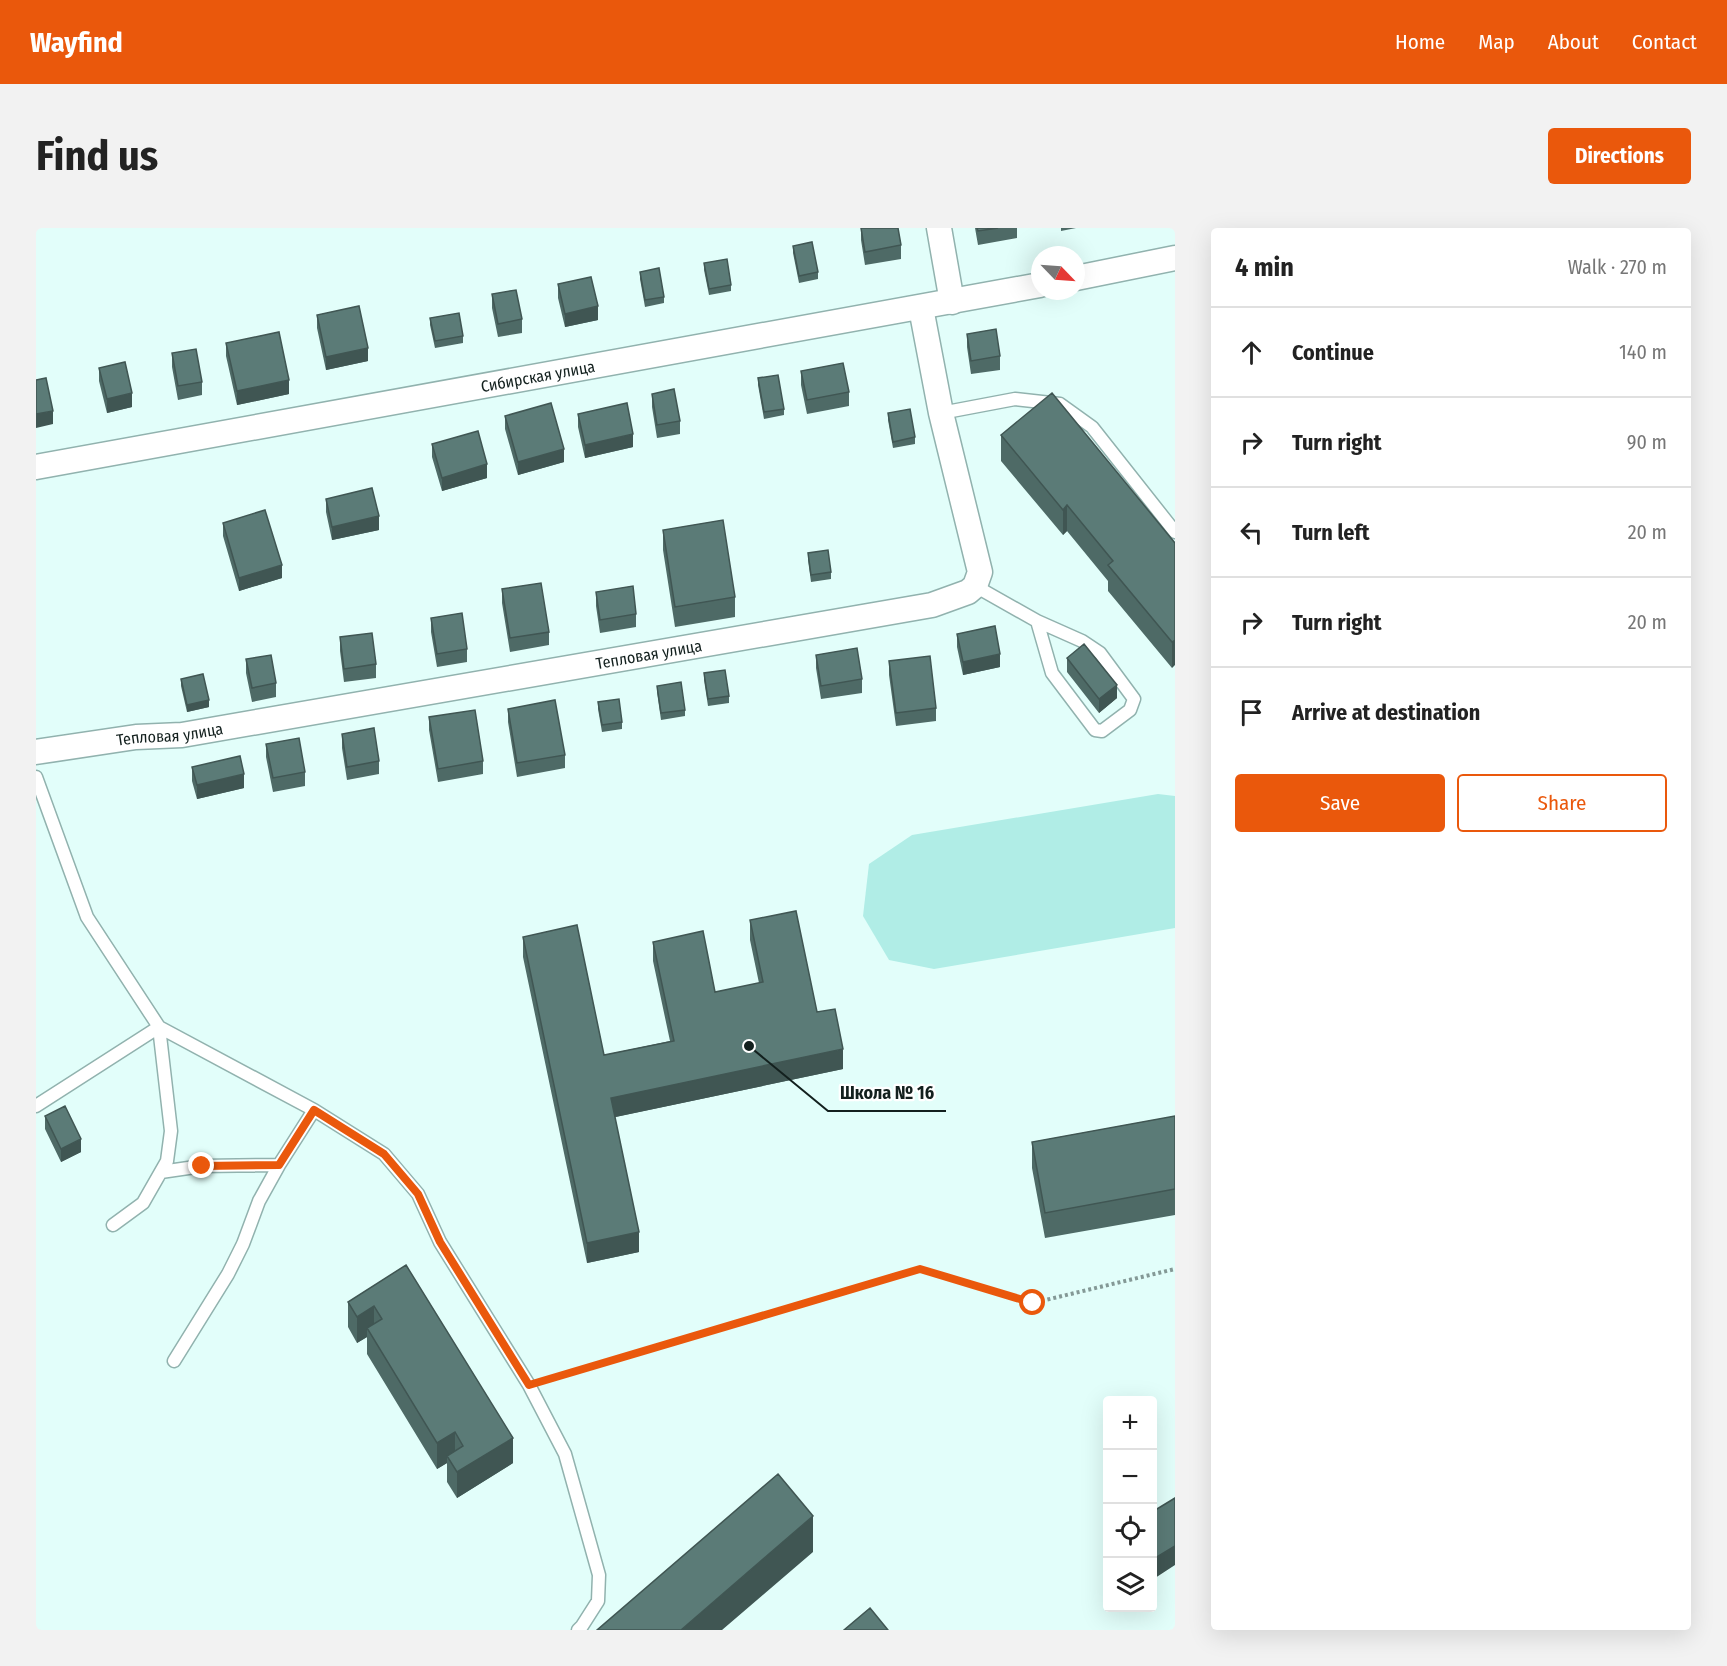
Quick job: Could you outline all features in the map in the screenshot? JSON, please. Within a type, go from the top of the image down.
[{"type":"street","points":[[939,228],[952,302]]},
{"type":"street","points":[[1085,276],[1175,258]]},
{"type":"street","name":"Сибирская улица","points":[[36,467],[1031,287]]},
{"type":"street","points":[[921,308],[941,413],[980,572],[975,586]]},
{"type":"street","name":"Тепловая улица","points":[[36,752],[136,737],[182,735],[932,605],[968,592],[975,586]]},
{"type":"lane","points":[[941,413],[1015,399],[1060,404],[1092,427],[1175,532]]},
{"type":"lane","points":[[975,586],[1037,621],[1082,641],[1100,653],[1134,699],[1130,710],[1102,731],[1095,730],[1052,674],[1037,621]]},
{"type":"lane","points":[[36,777],[87,917],[159,1028],[171,1131],[167,1161],[142,1203],[113,1225]]},
{"type":"lane","points":[[36,1106],[159,1028]]},
{"type":"lane","points":[[159,1028],[314,1110],[384,1154],[418,1194],[440,1242],[529,1385],[566,1454],[598,1575],[598,1601],[578,1630]]},
{"type":"lane","points":[[174,1361],[228,1274],[243,1244],[259,1201],[314,1110]]},
{"type":"lane","points":[[161,1172],[202,1166],[279,1165]]},
{"type":"path","points":[[529,1385],[920,1269],[1033,1303],[1175,1269]]},
{"type":"shaded area","points":[[1158,794],[1175,796],[1175,928],[934,969],[889,960],[863,916],[869,864],[912,835]]},
{"type":"building","points":[[861,228],[898,228],[901,245],[865,252]]},
{"type":"building","points":[[977,228],[998,228],[978,231]]},
{"type":"building","points":[[812,242],[818,272],[799,276],[793,246]]},
{"type":"building","points":[[727,259],[731,285],[709,289],[704,263]]},
{"type":"building","points":[[659,268],[664,297],[645,300],[640,272]]},
{"type":"building","points":[[591,277],[598,306],[565,314],[558,284]]},
{"type":"building","points":[[516,290],[522,319],[498,324],[492,294]]},
{"type":"building","points":[[359,306],[368,348],[326,357],[317,315]]},
{"type":"building","points":[[459,313],[463,336],[435,341],[430,318]]},
{"type":"building","points":[[996,329],[1000,356],[971,361],[967,334]]},
{"type":"building","points":[[279,332],[289,380],[237,391],[226,343]]},
{"type":"building","points":[[196,349],[202,382],[178,386],[172,353]]},
{"type":"building","points":[[125,362],[132,393],[107,399],[99,368]]},
{"type":"building","points":[[843,363],[849,392],[807,400],[801,371]]},
{"type":"building","points":[[778,375],[784,409],[764,412],[758,378]]},
{"type":"building","points":[[46,378],[53,411],[36,414],[36,380]]},
{"type":"building","points":[[674,389],[680,421],[657,425],[652,394]]},
{"type":"building","points":[[1052,393],[1175,543],[1175,640],[1172,642],[1108,565],[1113,561],[1067,505],[1063,510],[1001,435]]},
{"type":"building","points":[[551,403],[564,449],[518,462],[505,416]]},
{"type":"building","points":[[627,403],[633,434],[585,445],[578,414]]},
{"type":"building","points":[[910,409],[915,437],[893,442],[888,413]]},
{"type":"building","points":[[478,431],[487,464],[442,478],[432,444]]},
{"type":"building","points":[[372,488],[379,516],[332,527],[326,499]]},
{"type":"building","points":[[265,510],[282,565],[239,578],[223,523]]},
{"type":"building","points":[[723,520],[735,597],[675,607],[663,530]]},
{"type":"building","points":[[828,550],[831,572],[811,575],[808,553]]},
{"type":"building","points":[[541,583],[549,632],[510,638],[502,589]]},
{"type":"building","points":[[633,586],[636,614],[600,620],[596,592]]},
{"type":"building","points":[[462,613],[467,649],[437,654],[431,618]]},
{"type":"building","points":[[995,626],[1000,654],[963,662],[957,634]]},
{"type":"building","points":[[372,633],[376,664],[344,669],[340,637]]},
{"type":"building","points":[[1084,644],[1117,685],[1099,699],[1067,658]]},
{"type":"building","points":[[857,648],[862,679],[821,686],[816,655]]},
{"type":"building","points":[[271,655],[276,683],[252,688],[246,659]]},
{"type":"building","points":[[930,656],[936,708],[896,713],[889,661]]},
{"type":"building","points":[[725,670],[729,696],[708,699],[704,673]]},
{"type":"building","points":[[203,674],[209,700],[187,705],[181,679]]},
{"type":"building","points":[[681,682],[685,710],[661,713],[657,686]]},
{"type":"building","points":[[619,699],[622,722],[602,725],[598,702]]},
{"type":"building","points":[[555,700],[565,755],[517,763],[508,709]]},
{"type":"building","points":[[475,710],[483,761],[438,769],[429,717]]},
{"type":"building","points":[[374,728],[379,761],[347,767],[342,734]]},
{"type":"building","points":[[299,738],[305,772],[273,778],[266,744]]},
{"type":"building","points":[[240,756],[244,774],[197,785],[192,767]]},
{"type":"building","points":[[796,911],[817,1012],[835,1009],[843,1049],[611,1098],[639,1232],[587,1243],[523,937],[577,925],[604,1055],[674,1041],[653,942],[703,931],[715,992],[763,982],[750,920]]},
{"type":"building","points":[[65,1106],[81,1139],[61,1149],[45,1116]]},
{"type":"building","points":[[1175,1116],[1175,1189],[1045,1213],[1032,1142]]},
{"type":"building","points":[[406,1265],[513,1438],[457,1472],[447,1456],[463,1446],[455,1432],[437,1443],[367,1328],[382,1319],[374,1306],[357,1317],[348,1302]]},
{"type":"building","points":[[778,1474],[813,1516],[681,1630],[597,1630]]},
{"type":"building","points":[[1175,1498],[1175,1546],[1157,1557],[1157,1509]]},
{"type":"building","points":[[870,1608],[888,1630],[844,1630]]},
{"type":"place","name":"Школа № 16","points":[[749,1046]]},
{"type":"route","points":[[202,1166],[279,1165],[314,1110],[384,1154],[418,1194],[440,1242],[529,1385],[920,1269],[1033,1303]]}]
